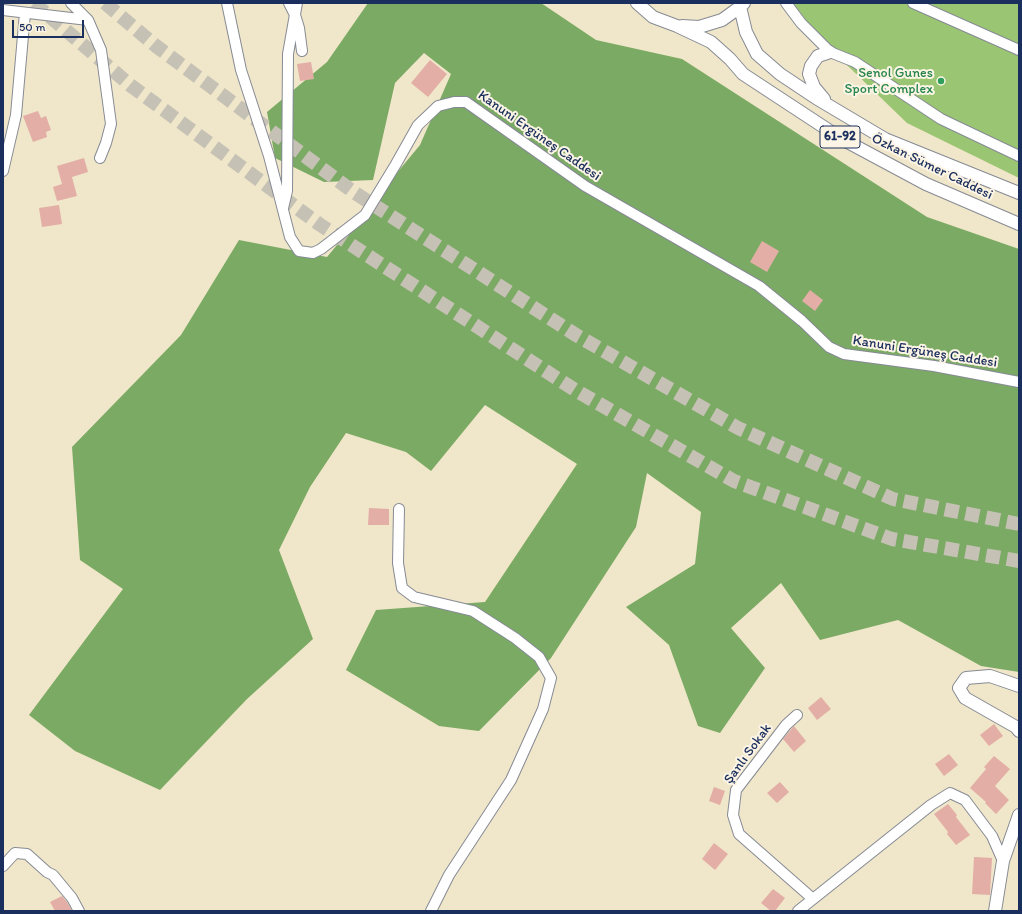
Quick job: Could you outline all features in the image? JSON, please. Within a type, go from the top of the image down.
[{"type":"main road","name":"Özkan Sümer Caddesi","points":[[637,3],[653,17],[711,42],[730,58],[743,74],[842,139],[926,184],[1019,224]]},
{"type":"main road","name":"Özkan Sümer Caddesi","points":[[676,26],[699,26],[722,20],[742,5],[746,32],[757,54],[780,74],[831,107],[885,139],[1019,193]]},
{"type":"main road","points":[[830,52],[818,56],[811,66],[809,74],[814,87],[831,107]]},
{"type":"main road","points":[[1019,686],[990,676],[966,678],[959,688],[965,698],[1016,727],[1019,731]]},
{"type":"main road","points":[[995,911],[1003,861],[1019,815]]},
{"type":"street","points":[[71,3],[88,20],[101,50],[110,124],[106,143],[100,158]]},
{"type":"street","name":"Kanuni Ergüneş Caddesi","points":[[227,3],[241,70],[269,156],[290,237],[299,251],[312,253],[321,249],[365,215],[418,125],[438,106],[454,102],[466,102],[585,186],[759,286],[802,321],[829,347],[844,354],[934,366],[1019,382]]},
{"type":"street","points":[[289,3],[299,28],[302,51]]},
{"type":"street","points":[[283,210],[287,191],[288,54],[297,3]]},
{"type":"street","points":[[786,3],[801,23],[830,52],[855,62],[941,119],[1019,156]]},
{"type":"street","points":[[913,3],[1019,50]]},
{"type":"street","points":[[3,10],[88,20]]},
{"type":"street","points":[[3,171],[16,115],[25,13]]},
{"type":"street","points":[[399,510],[398,563],[402,588],[414,596],[473,611],[515,638],[539,657],[550,678],[543,709],[511,780],[449,876],[431,911]]},
{"type":"street","name":"Şanlı Sokak","points":[[797,715],[786,725],[736,790],[733,815],[739,834],[813,900]]},
{"type":"street","points":[[798,911],[931,805],[950,793],[965,800],[992,836],[1003,861]]},
{"type":"street","points":[[3,866],[15,853],[27,854],[47,872],[53,875],[72,898],[79,911]]},
{"type":"green space","points":[[368,3],[541,3],[596,40],[682,59],[927,217],[1019,249],[1019,672],[981,666],[898,620],[820,640],[781,583],[731,628],[765,668],[720,733],[698,726],[669,645],[626,607],[695,564],[701,512],[647,473],[636,527],[551,658],[479,731],[439,726],[346,670],[376,610],[485,602],[577,464],[485,405],[431,471],[406,452],[346,433],[310,487],[279,550],[313,639],[247,699],[160,790],[75,751],[29,715],[123,589],[80,560],[72,447],[181,335],[239,240],[327,257],[420,145],[451,74],[424,53],[395,83],[373,180],[324,182],[275,158],[267,112],[327,62]]},
{"type":"green space","name":"Senol Gunes Sport Complex","points":[[793,3],[1019,3],[1019,178],[907,123],[821,40]]},
{"type":"building","points":[[430,60],[447,74],[428,97],[411,83]]},
{"type":"building","points":[[311,62],[314,79],[300,81],[297,64]]},
{"type":"building","points":[[38,111],[41,118],[46,116],[51,130],[46,132],[47,137],[33,142],[23,116]]},
{"type":"building","points":[[84,158],[88,172],[72,177],[77,196],[57,201],[53,187],[62,184],[57,166]]},
{"type":"building","points":[[59,205],[62,224],[42,227],[39,208]]},
{"type":"building","points":[[762,241],[779,251],[767,272],[750,262]]},
{"type":"building","points":[[810,290],[823,300],[815,311],[802,301]]},
{"type":"building","points":[[369,508],[389,509],[389,525],[368,525]]},
{"type":"building","points":[[821,697],[831,709],[817,720],[808,708]]},
{"type":"building","points":[[994,724],[1003,736],[989,746],[980,735]]},
{"type":"building","points":[[794,726],[806,741],[794,752],[783,739]]},
{"type":"building","points":[[949,754],[958,765],[944,776],[935,764]]},
{"type":"building","points":[[994,756],[1010,769],[995,786],[1009,800],[996,814],[985,803],[986,802],[970,788],[986,769],[984,767]]},
{"type":"building","points":[[780,782],[789,792],[777,803],[767,793]]},
{"type":"building","points":[[714,787],[725,791],[720,805],[709,801]]},
{"type":"building","points":[[948,804],[970,835],[956,845],[934,814]]},
{"type":"building","points":[[714,843],[728,854],[715,870],[702,859]]},
{"type":"building","points":[[974,857],[992,858],[990,895],[972,894]]},
{"type":"building","points":[[773,889],[785,898],[775,911],[771,911],[761,903]]},
{"type":"building","points":[[62,896],[72,911],[55,911],[50,902]]},
{"type":"tunnel","points":[[34,3],[130,85],[319,224],[575,390],[734,481],[892,539],[1019,561]]},
{"type":"tunnel","points":[[105,3],[156,46],[355,193],[576,335],[738,428],[893,499],[1019,524]]},
{"type":"place","name":"Senol Gunes Sport Complex","points":[[941,81]]}]
